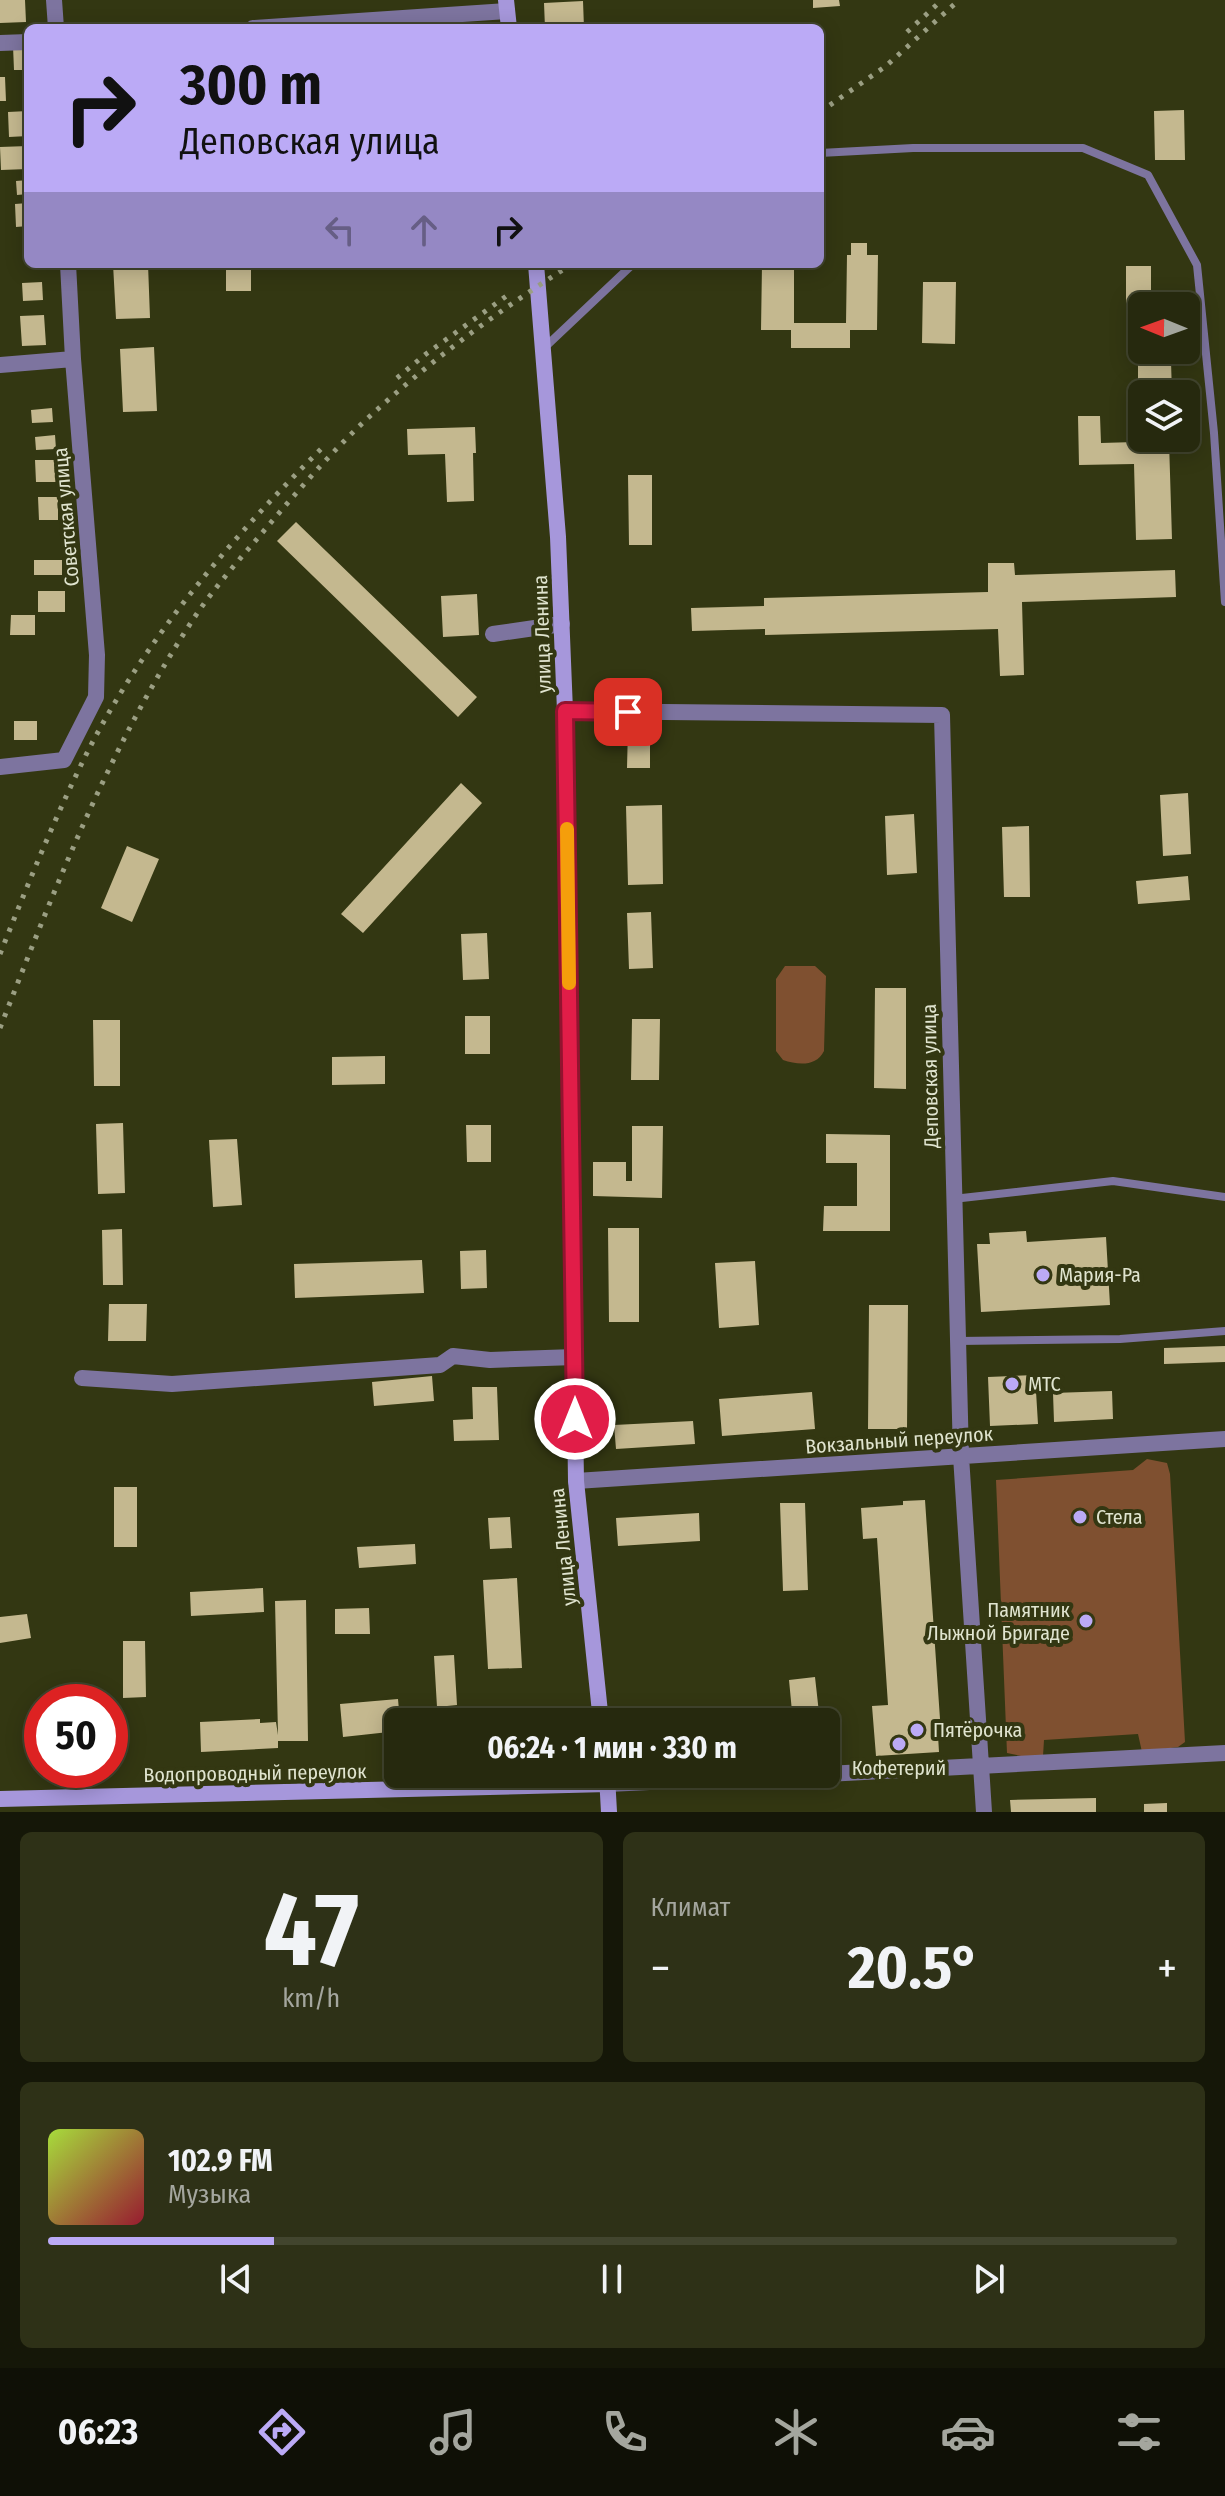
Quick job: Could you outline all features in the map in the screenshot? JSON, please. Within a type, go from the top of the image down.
[{"type":"main road","name":"улица Ленина","points":[[536,268],[558,537],[565,711],[576,1481],[600,1708]]},
{"type":"main road","name":"Водопроводный переулок","points":[[0,1799],[384,1786]]},
{"type":"main road","points":[[608,1788],[609,1812]]},
{"type":"street","points":[[54,0],[56,24]]},
{"type":"street","points":[[321,24],[507,13]]},
{"type":"street","points":[[0,43],[24,42]]},
{"type":"street","name":"Советская улица","points":[[0,767],[64,760],[96,697],[97,655],[68,268]]},
{"type":"street","points":[[0,365],[73,359]]},
{"type":"street","points":[[493,634],[562,624]]},
{"type":"street","name":"Деповская улица","points":[[565,711],[942,715],[961,1456],[984,1812]]},
{"type":"street","points":[[82,1378],[172,1384],[440,1365],[453,1356],[490,1360],[575,1357]]},
{"type":"street","name":"Вокзальный переулок","points":[[576,1481],[1225,1439]]},
{"type":"street","points":[[840,1773],[1225,1753]]},
{"type":"lane","points":[[824,153],[913,148],[1083,148],[1148,175],[1197,265],[1222,497],[1225,602]]},
{"type":"lane","points":[[543,350],[629,268]]},
{"type":"lane","points":[[953,1199],[1113,1181],[1225,1197]]},
{"type":"lane","points":[[957,1341],[1120,1339],[1225,1331]]},
{"type":"shaded area","points":[[785,966],[815,966],[826,976],[824,1051],[811,1062],[800,1064],[783,1060],[776,1051],[776,979]]},
{"type":"shaded area","points":[[1147,1459],[1167,1463],[1170,1474],[1185,1742],[1178,1747],[1142,1752],[1138,1734],[1044,1740],[1043,1756],[1007,1753],[996,1480],[1133,1470]]},
{"type":"building","points":[[0,0],[25,0],[26,22],[0,23]]},
{"type":"building","points":[[813,0],[839,0],[840,6],[813,8]]},
{"type":"building","points":[[583,1],[584,24],[545,24],[544,3]]},
{"type":"building","points":[[24,45],[24,70],[14,70],[13,46]]},
{"type":"building","points":[[0,77],[5,77],[6,101],[0,101]]},
{"type":"building","points":[[1184,110],[1185,160],[1155,160],[1154,111]]},
{"type":"building","points":[[24,111],[24,136],[9,137],[8,112]]},
{"type":"building","points":[[24,146],[24,169],[1,170],[0,147]]},
{"type":"building","points":[[24,180],[24,194],[17,195],[16,181]]},
{"type":"building","points":[[24,203],[24,226],[16,227],[15,204]]},
{"type":"building","points":[[851,243],[867,243],[867,255],[878,255],[877,330],[850,330],[850,348],[791,348],[791,330],[761,330],[762,268],[794,268],[794,323],[846,323],[847,255],[851,255]]},
{"type":"building","points":[[1126,266],[1151,266],[1151,292],[1128,292],[1126,314]]},
{"type":"building","points":[[113,268],[148,268],[150,318],[116,319]]},
{"type":"building","points":[[226,268],[251,268],[251,291],[226,291]]},
{"type":"building","points":[[42,282],[43,300],[23,301],[22,283]]},
{"type":"building","points":[[923,282],[956,282],[955,344],[922,343]]},
{"type":"building","points":[[44,315],[46,345],[22,346],[20,316]]},
{"type":"building","points":[[154,347],[157,411],[123,412],[120,349]]},
{"type":"building","points":[[1138,364],[1171,364],[1172,380],[1138,380]]},
{"type":"building","points":[[52,408],[53,422],[32,423],[31,410]]},
{"type":"building","points":[[1078,416],[1100,416],[1101,443],[1128,442],[1128,452],[1169,452],[1172,539],[1136,540],[1134,464],[1079,465]]},
{"type":"building","points":[[475,427],[474,501],[447,502],[445,454],[408,455],[407,429]]},
{"type":"building","points":[[55,435],[56,449],[36,450],[35,437]]},
{"type":"building","points":[[35,460],[57,460],[57,482],[36,482]]},
{"type":"building","points":[[628,475],[652,475],[652,545],[629,545]]},
{"type":"building","points":[[38,497],[58,497],[58,520],[39,520]]},
{"type":"building","points":[[296,522],[477,697],[458,717],[277,541]]},
{"type":"building","points":[[34,560],[62,560],[62,575],[34,575]]},
{"type":"building","points":[[988,563],[1014,563],[1015,575],[1175,570],[1176,597],[1022,602],[1024,675],[1000,676],[998,629],[765,635],[765,629],[692,631],[691,608],[764,606],[764,598],[988,592]]},
{"type":"building","points":[[38,591],[65,591],[65,612],[38,612]]},
{"type":"building","points":[[477,594],[479,635],[443,637],[441,596]]},
{"type":"building","points":[[11,615],[35,615],[35,635],[10,635]]},
{"type":"building","points":[[14,721],[37,721],[37,740],[14,740]]},
{"type":"building","points":[[628,728],[650,728],[650,768],[627,768]]},
{"type":"building","points":[[461,783],[482,803],[363,933],[341,914]]},
{"type":"building","points":[[1188,793],[1191,854],[1163,856],[1160,795]]},
{"type":"building","points":[[662,805],[663,884],[628,885],[626,806]]},
{"type":"building","points":[[914,814],[917,873],[887,875],[885,816]]},
{"type":"building","points":[[1029,826],[1030,897],[1004,897],[1002,827]]},
{"type":"building","points":[[127,846],[159,859],[132,922],[101,908]]},
{"type":"building","points":[[1188,876],[1190,900],[1138,904],[1136,881]]},
{"type":"building","points":[[651,912],[653,968],[629,969],[627,913]]},
{"type":"building","points":[[487,933],[489,979],[463,980],[461,934]]},
{"type":"building","points":[[875,988],[906,988],[906,1089],[874,1088]]},
{"type":"building","points":[[465,1016],[490,1016],[490,1054],[465,1054]]},
{"type":"building","points":[[632,1019],[660,1019],[659,1080],[631,1080]]},
{"type":"building","points":[[93,1020],[120,1020],[120,1086],[94,1086]]},
{"type":"building","points":[[385,1056],[385,1084],[332,1085],[332,1057]]},
{"type":"building","points":[[123,1123],[125,1193],[98,1194],[96,1124]]},
{"type":"building","points":[[466,1125],[491,1125],[491,1162],[467,1162]]},
{"type":"building","points":[[632,1126],[663,1126],[662,1198],[593,1196],[593,1162],[626,1162],[626,1181],[632,1181]]},
{"type":"building","points":[[826,1134],[890,1135],[890,1231],[823,1231],[824,1206],[857,1206],[857,1163],[826,1163]]},
{"type":"building","points":[[237,1139],[242,1205],[213,1207],[209,1140]]},
{"type":"building","points":[[608,1228],[639,1228],[639,1322],[609,1322]]},
{"type":"building","points":[[122,1229],[123,1285],[103,1285],[102,1230]]},
{"type":"building","name":"Мария-Ра","points":[[1026,1231],[1027,1242],[1106,1237],[1110,1305],[981,1312],[977,1244],[990,1244],[989,1233]]},
{"type":"building","points":[[486,1250],[487,1288],[461,1289],[460,1251]]},
{"type":"building","points":[[422,1260],[424,1293],[295,1298],[294,1264]]},
{"type":"building","points":[[755,1261],[759,1325],[719,1328],[715,1263]]},
{"type":"building","points":[[109,1304],[147,1304],[146,1341],[108,1341]]},
{"type":"building","points":[[869,1305],[908,1305],[907,1429],[868,1429]]},
{"type":"building","points":[[1225,1346],[1225,1362],[1164,1364],[1164,1348]]},
{"type":"building","points":[[1035,1375],[1038,1424],[990,1426],[988,1377]]},
{"type":"building","points":[[432,1376],[434,1401],[374,1406],[372,1382]]},
{"type":"building","points":[[472,1387],[497,1387],[499,1440],[454,1441],[453,1420],[473,1419]]},
{"type":"building","points":[[1112,1391],[1113,1419],[1054,1422],[1053,1393]]},
{"type":"building","points":[[812,1392],[815,1429],[722,1436],[719,1399]]},
{"type":"building","points":[[693,1421],[695,1444],[616,1449],[614,1425]]},
{"type":"building","points":[[114,1487],[137,1487],[137,1547],[114,1547]]},
{"type":"building","points":[[925,1500],[940,1719],[937,1719],[939,1752],[876,1756],[872,1706],[888,1705],[877,1538],[863,1539],[861,1508]]},
{"type":"building","points":[[780,1503],[805,1503],[808,1590],[783,1591]]},
{"type":"building","points":[[699,1513],[700,1541],[618,1546],[616,1518]]},
{"type":"building","points":[[510,1517],[512,1548],[490,1549],[488,1518]]},
{"type":"building","points":[[415,1544],[416,1564],[359,1568],[357,1547]]},
{"type":"building","points":[[517,1578],[522,1668],[488,1669],[483,1580]]},
{"type":"building","points":[[263,1588],[264,1612],[191,1616],[190,1592]]},
{"type":"building","points":[[306,1600],[308,1741],[278,1741],[278,1748],[201,1752],[200,1722],[260,1719],[260,1723],[276,1722],[278,1735],[275,1601]]},
{"type":"building","points":[[369,1608],[370,1634],[335,1634],[335,1609]]},
{"type":"building","points":[[27,1614],[31,1638],[0,1643],[0,1617]]},
{"type":"building","points":[[123,1641],[145,1641],[146,1697],[128,1698],[128,1684],[123,1684]]},
{"type":"building","points":[[454,1655],[457,1705],[437,1707],[434,1656]]},
{"type":"building","points":[[815,1677],[818,1708],[792,1708],[789,1680]]},
{"type":"building","points":[[398,1699],[399,1708],[384,1708],[384,1733],[343,1737],[340,1704]]},
{"type":"building","points":[[1096,1798],[1096,1812],[1011,1812],[1010,1800]]},
{"type":"building","points":[[1167,1803],[1167,1812],[1144,1812],[1144,1804]]},
{"type":"railway","points":[[907,32],[942,0]]},
{"type":"railway","points":[[824,109],[886,66],[959,0]]},
{"type":"railway","points":[[0,1028],[63,870],[110,767],[164,666],[210,596],[301,488],[369,417],[467,336],[566,268]]},
{"type":"railway","points":[[397,378],[512,292]]},
{"type":"railway","points":[[0,954],[78,772],[138,666],[224,553],[321,449]]},
{"type":"slow traffic","points":[[567,829],[569,983]]},
{"type":"place","name":"Мария-Ра","points":[[1043,1275]]},
{"type":"place","name":"МТС","points":[[1012,1384]]},
{"type":"place","name":"Стела","points":[[1080,1517]]},
{"type":"place","name":"Памятник Лыжной Бригаде","points":[[1086,1621]]},
{"type":"place","name":"Пятёрочка","points":[[917,1730]]},
{"type":"place","name":"Кофетерий","points":[[899,1744]]},
{"type":"route","points":[[575,1419],[565,711],[628,712]]}]
